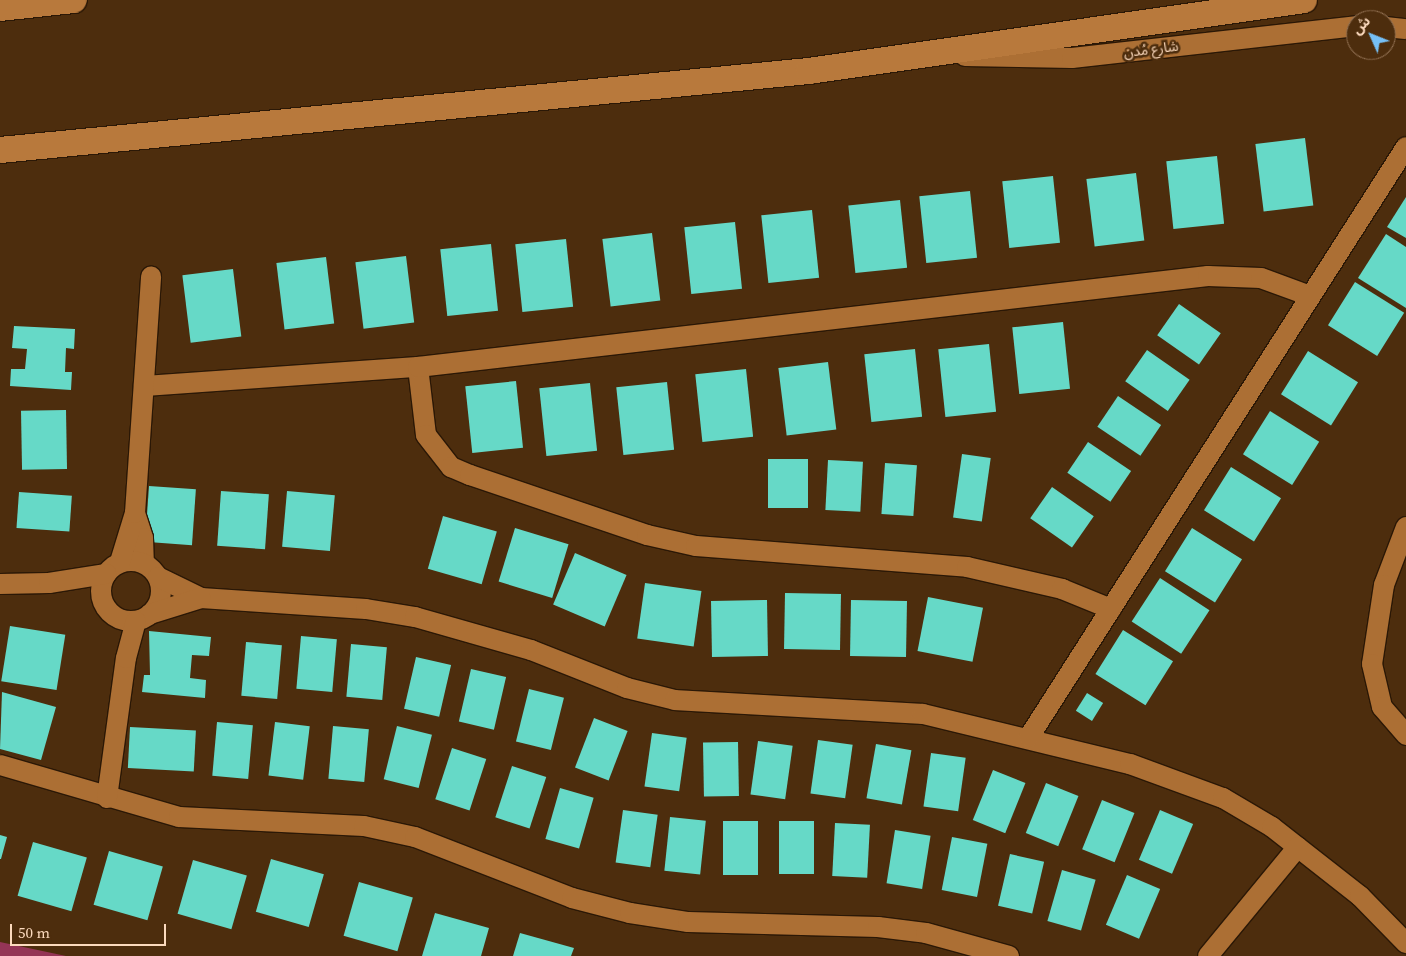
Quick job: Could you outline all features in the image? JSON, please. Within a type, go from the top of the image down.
[{"type":"main road","points":[[0,8],[74,0]]},
{"type":"main road","points":[[0,150],[700,84],[945,54],[1304,0]]},
{"type":"street","name":"شارع مُدن","points":[[945,54],[1072,58],[1346,27]]},
{"type":"street","points":[[1030,737],[1406,147]]},
{"type":"street","points":[[144,386],[418,367],[1208,276],[1261,278],[1310,296]]},
{"type":"street","points":[[101,598],[135,514],[151,277]]},
{"type":"street","points":[[418,367],[426,435],[451,467],[480,478],[647,535],[696,546],[967,567],[1062,589],[1112,609]]},
{"type":"street","points":[[107,798],[126,658],[143,617],[160,597],[135,514]]},
{"type":"street","points":[[1406,527],[1384,586],[1372,664],[1382,707],[1406,735]]},
{"type":"street","points":[[0,584],[49,583],[113,568],[151,570],[200,598]]},
{"type":"street","points":[[49,583],[101,598],[115,617],[126,658]]},
{"type":"street","points":[[115,617],[143,617],[200,598],[357,608],[415,617],[531,650],[627,688],[675,700],[896,711],[1030,737],[1182,781],[1223,798],[1298,847],[1360,896],[1406,943]]},
{"type":"street","points":[[0,764],[107,798],[180,817],[364,826],[415,837],[572,898],[630,913],[688,922],[878,927],[926,933],[1010,956]]},
{"type":"street","points":[[1208,956],[1298,847]]},
{"type":"shaded area","points":[[0,942],[66,956],[0,956]]},
{"type":"building","points":[[1305,138],[1313,205],[1264,212],[1255,144]]},
{"type":"building","points":[[1217,156],[1224,224],[1173,229],[1166,161]]},
{"type":"building","points":[[1136,173],[1144,240],[1095,247],[1086,179]]},
{"type":"building","points":[[1053,176],[1060,243],[1009,248],[1002,181]]},
{"type":"building","points":[[970,191],[977,258],[926,263],[919,196]]},
{"type":"building","points":[[1406,197],[1406,238],[1387,227]]},
{"type":"building","points":[[900,200],[907,268],[855,273],[848,205]]},
{"type":"building","points":[[812,210],[819,278],[768,283],[761,215]]},
{"type":"building","points":[[735,222],[742,289],[691,294],[684,227]]},
{"type":"building","points":[[652,233],[660,300],[611,307],[602,239]]},
{"type":"building","points":[[1386,234],[1406,247],[1406,308],[1358,278]]},
{"type":"building","points":[[566,239],[573,307],[522,312],[515,244]]},
{"type":"building","points":[[491,244],[498,311],[447,316],[440,249]]},
{"type":"building","points":[[406,256],[414,323],[364,329],[355,262]]},
{"type":"building","points":[[326,257],[334,324],[285,330],[276,263]]},
{"type":"building","points":[[233,269],[241,336],[191,343],[182,275]]},
{"type":"building","points":[[1355,282],[1404,313],[1377,356],[1328,325]]},
{"type":"building","points":[[1179,304],[1221,333],[1199,364],[1157,335]]},
{"type":"building","points":[[1063,322],[1070,389],[1019,394],[1012,327]]},
{"type":"building","points":[[14,326],[75,329],[74,349],[66,348],[65,372],[72,372],[71,390],[10,386],[11,369],[25,369],[27,349],[12,348]]},
{"type":"building","points":[[989,344],[996,412],[945,417],[938,349]]},
{"type":"building","points":[[915,349],[922,417],[871,422],[864,354]]},
{"type":"building","points":[[1147,350],[1190,380],[1168,411],[1125,381]]},
{"type":"building","points":[[1308,351],[1358,382],[1331,426],[1281,394]]},
{"type":"building","points":[[828,362],[836,429],[787,436],[778,368]]},
{"type":"building","points":[[746,369],[753,437],[702,442],[695,374]]},
{"type":"building","points":[[516,381],[523,448],[472,453],[465,386]]},
{"type":"building","points":[[667,382],[674,450],[623,455],[616,387]]},
{"type":"building","points":[[590,383],[597,451],[546,456],[539,388]]},
{"type":"building","points":[[1118,396],[1161,425],[1140,456],[1097,427]]},
{"type":"building","points":[[66,410],[67,469],[22,470],[21,411]]},
{"type":"building","points":[[1270,411],[1319,442],[1292,485],[1243,454]]},
{"type":"building","points":[[1088,442],[1131,471],[1110,502],[1067,473]]},
{"type":"building","points":[[962,454],[991,458],[982,521],[953,517]]},
{"type":"building","points":[[768,459],[808,459],[808,508],[768,508]]},
{"type":"building","points":[[828,460],[863,462],[860,512],[825,510]]},
{"type":"building","points":[[885,463],[917,465],[913,516],[881,514]]},
{"type":"building","points":[[1231,467],[1281,498],[1254,542],[1204,510]]},
{"type":"building","points":[[149,486],[196,489],[192,545],[145,542]]},
{"type":"building","points":[[1052,487],[1094,516],[1072,547],[1030,518]]},
{"type":"building","points":[[221,491],[269,494],[265,549],[217,546]]},
{"type":"building","points":[[287,491],[335,495],[330,551],[282,547]]},
{"type":"building","points":[[19,492],[72,496],[69,532],[16,528]]},
{"type":"building","points":[[443,516],[497,531],[482,584],[428,569]]},
{"type":"building","points":[[515,528],[569,544],[552,598],[499,582]]},
{"type":"building","points":[[1192,528],[1242,559],[1215,603],[1165,571]]},
{"type":"building","points":[[575,553],[627,575],[605,626],[553,605]]},
{"type":"building","points":[[1160,578],[1209,610],[1181,654],[1132,622]]},
{"type":"building","points":[[645,583],[701,591],[694,646],[637,638]]},
{"type":"building","points":[[785,593],[841,594],[840,650],[784,649]]},
{"type":"building","points":[[928,597],[983,608],[972,662],[918,651]]},
{"type":"building","points":[[767,600],[768,656],[712,657],[711,601]]},
{"type":"building","points":[[851,600],[907,601],[906,657],[850,656]]},
{"type":"building","points":[[10,626],[65,635],[57,690],[1,681]]},
{"type":"building","points":[[1123,630],[1173,661],[1145,705],[1095,674]]},
{"type":"building","points":[[149,631],[211,637],[209,656],[192,655],[190,678],[206,680],[205,698],[142,692],[144,675],[150,675]]},
{"type":"building","points":[[301,636],[337,639],[332,692],[296,689]]},
{"type":"building","points":[[246,642],[282,645],[277,699],[241,696]]},
{"type":"building","points":[[351,644],[387,647],[382,700],[346,697]]},
{"type":"building","points":[[416,657],[451,665],[439,717],[404,709]]},
{"type":"building","points":[[471,669],[506,677],[494,730],[459,722]]},
{"type":"building","points":[[529,689],[564,698],[551,750],[516,741]]},
{"type":"building","points":[[2,692],[56,707],[41,760],[0,749]]},
{"type":"building","points":[[1087,693],[1103,703],[1092,721],[1076,711]]},
{"type":"building","points":[[594,718],[628,731],[609,780],[575,767]]},
{"type":"building","points":[[217,722],[253,725],[248,779],[212,776]]},
{"type":"building","points":[[275,722],[310,726],[303,780],[268,776]]},
{"type":"building","points":[[333,726],[369,729],[364,782],[328,779]]},
{"type":"building","points":[[397,726],[432,735],[419,788],[384,779]]},
{"type":"building","points":[[130,727],[196,730],[194,771],[128,768]]},
{"type":"building","points":[[652,733],[687,738],[679,791],[644,786]]},
{"type":"building","points":[[818,740],[853,745],[845,798],[810,793]]},
{"type":"building","points":[[758,741],[793,746],[785,799],[750,794]]},
{"type":"building","points":[[738,742],[739,796],[704,797],[703,743]]},
{"type":"building","points":[[876,744],[911,750],[902,804],[866,798]]},
{"type":"building","points":[[452,748],[486,759],[470,810],[435,799]]},
{"type":"building","points":[[931,753],[966,758],[958,811],[923,806]]},
{"type":"building","points":[[512,766],[546,777],[530,828],[495,817]]},
{"type":"building","points":[[993,770],[1025,783],[1005,833],[973,820]]},
{"type":"building","points":[[1046,783],[1078,796],[1058,846],[1026,833]]},
{"type":"building","points":[[560,788],[594,798],[579,849],[545,839]]},
{"type":"building","points":[[1102,800],[1134,813],[1115,862],[1082,849]]},
{"type":"building","points":[[623,810],[658,815],[650,867],[616,862]]},
{"type":"building","points":[[1160,810],[1193,824],[1172,874],[1139,860]]},
{"type":"building","points":[[670,817],[706,821],[700,874],[664,871]]},
{"type":"building","points":[[723,821],[758,821],[758,875],[723,875]]},
{"type":"building","points":[[779,821],[814,821],[814,874],[779,874]]},
{"type":"building","points":[[835,823],[870,825],[867,878],[832,876]]},
{"type":"building","points":[[895,830],[931,836],[922,889],[887,883]]},
{"type":"building","points":[[0,835],[7,837],[1,859],[0,859]]},
{"type":"building","points":[[952,837],[987,844],[977,897],[942,890]]},
{"type":"building","points":[[33,842],[87,857],[71,911],[18,896]]},
{"type":"building","points":[[109,851],[163,866],[147,920],[94,905]]},
{"type":"building","points":[[1010,854],[1044,862],[1032,914],[998,906]]},
{"type":"building","points":[[271,859],[324,874],[309,927],[256,912]]},
{"type":"building","points":[[193,860],[247,875],[231,929],[178,914]]},
{"type":"building","points":[[1062,870],[1096,880],[1081,931],[1047,921]]},
{"type":"building","points":[[1127,875],[1160,889],[1139,939],[1106,925]]},
{"type":"building","points":[[359,882],[413,897],[397,951],[344,936]]},
{"type":"building","points":[[435,913],[489,928],[481,956],[422,956]]},
{"type":"building","points":[[520,933],[574,948],[571,956],[513,956]]}]
